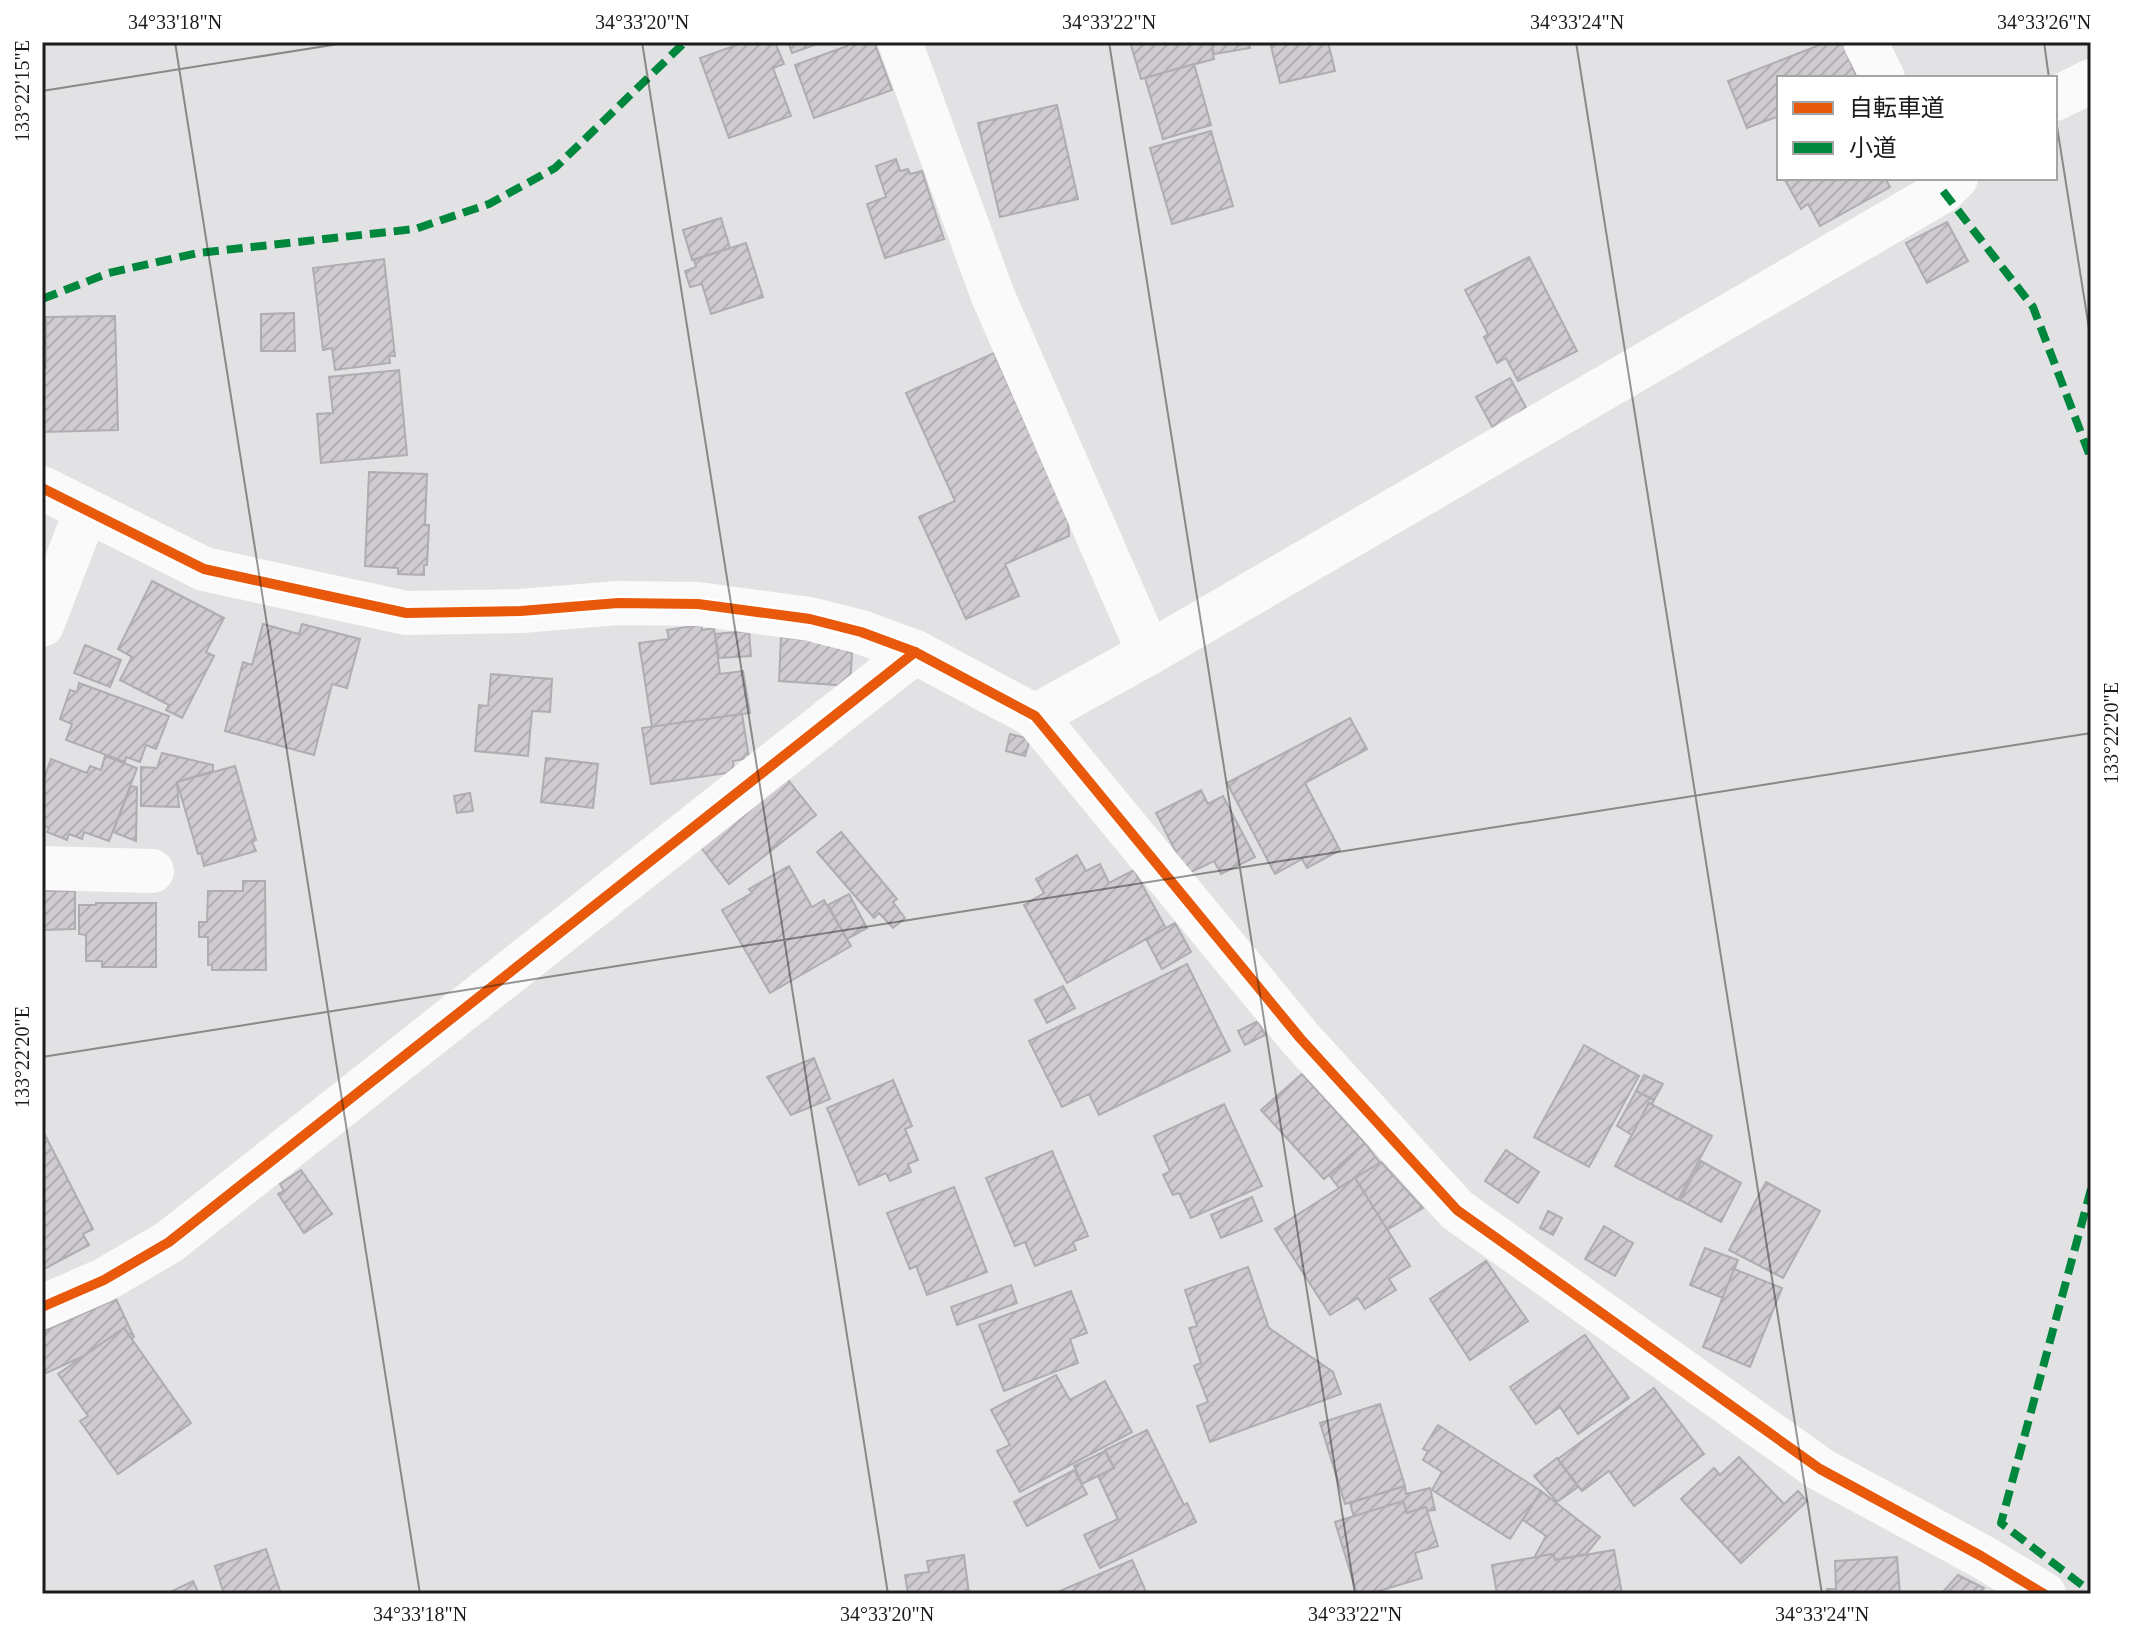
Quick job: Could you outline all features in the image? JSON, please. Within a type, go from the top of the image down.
[{"type":"street","points":[[900,42],[993,296],[1149,653]]},
{"type":"street","points":[[1865,42],[1882,76]]},
{"type":"street","points":[[2057,98],[2091,81]]},
{"type":"street","points":[[1035,716],[1149,653],[1945,182]]},
{"type":"street","points":[[42,488],[204,569],[406,613],[521,611],[618,603],[698,604],[810,619],[861,632],[915,652],[1035,716],[1300,1038],[1457,1210],[1820,1469],[1981,1556],[2044,1594]]},
{"type":"street","points":[[42,625],[86,511]]},
{"type":"street","points":[[42,1307],[104,1280],[169,1242],[915,652]]},
{"type":"street","points":[[42,868],[152,871]]},
{"type":"building","points":[[745,42],[775,42],[784,64],[773,68],[791,116],[729,138],[700,58]]},
{"type":"building","points":[[788,42],[823,42],[792,53]]},
{"type":"building","points":[[846,42],[874,42],[892,90],[814,118],[795,65],[847,46]]},
{"type":"building","points":[[1130,42],[1211,42],[1214,59],[1141,79]]},
{"type":"building","points":[[1211,42],[1249,42],[1250,48],[1214,54]]},
{"type":"building","points":[[1270,42],[1328,42],[1335,71],[1280,83]]},
{"type":"building","points":[[1827,42],[1842,42],[1856,76],[1777,76],[1777,117],[1747,128],[1728,81]]},
{"type":"building","points":[[1194,64],[1211,125],[1163,139],[1145,78]]},
{"type":"building","points":[[1057,105],[1078,199],[1000,217],[978,123]]},
{"type":"building","points":[[1211,131],[1233,206],[1172,224],[1150,148]]},
{"type":"building","points":[[896,159],[900,171],[908,169],[910,174],[922,171],[944,239],[885,258],[867,204],[886,197],[876,166]]},
{"type":"building","points":[[1785,180],[1886,180],[1890,187],[1820,226],[1808,204],[1801,209]]},
{"type":"building","points":[[721,218],[730,248],[692,260],[683,230]]},
{"type":"building","points":[[1947,222],[1968,261],[1927,283],[1906,243]]},
{"type":"building","points":[[746,243],[763,297],[711,314],[702,284],[690,287],[685,271],[696,267],[694,260]]},
{"type":"building","points":[[1529,257],[1577,351],[1518,381],[1506,358],[1497,363],[1484,337],[1488,334],[1465,290]]},
{"type":"building","points":[[384,259],[395,356],[389,356],[390,363],[335,370],[332,348],[323,350],[313,268]]},
{"type":"building","points":[[294,313],[295,351],[261,351],[261,314]]},
{"type":"building","points":[[115,316],[118,430],[42,432],[46,317]]},
{"type":"building","points":[[994,353],[1068,520],[1069,536],[1005,564],[1019,596],[966,619],[919,517],[955,501],[906,393]]},
{"type":"building","points":[[399,370],[407,455],[321,463],[317,414],[333,413],[329,377]]},
{"type":"building","points":[[1510,378],[1529,413],[1495,432],[1476,397]]},
{"type":"building","points":[[369,472],[427,474],[425,525],[429,525],[424,575],[398,574],[398,568],[365,566]]},
{"type":"building","points":[[152,581],[224,618],[206,652],[214,656],[182,718],[166,710],[169,705],[120,680],[132,657],[118,649]]},
{"type":"building","points":[[263,624],[299,634],[302,624],[360,639],[347,688],[332,684],[314,755],[225,731],[243,662],[252,665]]},
{"type":"building","points":[[701,625],[702,630],[714,628],[720,674],[743,671],[750,713],[652,727],[639,643],[669,639],[667,630]]},
{"type":"building","points":[[749,631],[751,656],[719,658],[715,634]]},
{"type":"building","points":[[781,637],[832,643],[852,653],[850,686],[779,681]]},
{"type":"building","points":[[85,645],[121,660],[110,687],[74,673]]},
{"type":"building","points":[[491,674],[552,679],[550,712],[532,711],[528,756],[475,751],[479,705],[488,706]]},
{"type":"building","points":[[79,683],[169,716],[156,749],[146,745],[140,762],[126,757],[125,762],[66,740],[72,724],[60,719],[70,690],[77,692]]},
{"type":"building","points":[[742,714],[749,758],[733,761],[734,772],[651,784],[642,728]]},
{"type":"building","points":[[1350,718],[1367,749],[1305,783],[1340,850],[1307,868],[1302,859],[1275,874],[1227,783]]},
{"type":"building","points":[[1010,734],[1030,739],[1025,756],[1006,751]]},
{"type":"building","points":[[162,753],[213,765],[213,771],[177,782],[179,807],[141,806],[141,767],[157,768]]},
{"type":"building","points":[[105,756],[137,768],[109,841],[84,832],[82,839],[69,834],[67,840],[47,832],[49,828],[42,825],[42,784],[51,759],[87,773],[90,766],[101,770]]},
{"type":"building","points":[[546,758],[598,764],[593,808],[541,802]]},
{"type":"building","points":[[235,766],[256,840],[252,842],[256,851],[204,866],[177,782]]},
{"type":"building","points":[[785,776],[816,815],[729,884],[699,845]]},
{"type":"building","points":[[131,786],[137,787],[136,841],[113,832]]},
{"type":"building","points":[[1201,790],[1208,804],[1223,796],[1255,857],[1221,874],[1214,861],[1187,874],[1156,813]]},
{"type":"building","points":[[470,793],[473,811],[457,813],[454,796]]},
{"type":"building","points":[[841,832],[897,899],[893,902],[905,918],[893,928],[879,913],[874,918],[817,852]]},
{"type":"building","points":[[1077,855],[1086,871],[1100,864],[1109,883],[1134,870],[1166,928],[1067,983],[1024,905],[1044,893],[1036,879]]},
{"type":"building","points":[[789,866],[812,907],[824,900],[851,946],[770,993],[722,910],[752,893],[749,889]]},
{"type":"building","points":[[243,881],[265,881],[266,970],[212,970],[212,965],[208,965],[208,937],[199,937],[199,922],[207,922],[208,891],[243,891]]},
{"type":"building","points":[[42,891],[75,891],[75,929],[42,930]]},
{"type":"building","points":[[849,894],[867,928],[847,939],[828,905]]},
{"type":"building","points":[[156,903],[156,967],[102,967],[102,961],[86,961],[86,935],[79,934],[79,905]]},
{"type":"building","points":[[1175,923],[1191,952],[1162,969],[1146,939]]},
{"type":"building","points":[[1187,964],[1230,1051],[1099,1115],[1089,1094],[1062,1107],[1029,1041]]},
{"type":"building","points":[[1063,986],[1075,1008],[1047,1023],[1035,1000]]},
{"type":"building","points":[[1258,1021],[1265,1035],[1245,1045],[1238,1031]]},
{"type":"building","points":[[1584,1045],[1639,1076],[1589,1167],[1534,1137]]},
{"type":"building","points":[[814,1058],[830,1099],[791,1115],[767,1077]]},
{"type":"building","points":[[1302,1074],[1365,1143],[1324,1179],[1261,1110]]},
{"type":"building","points":[[1644,1075],[1663,1084],[1654,1100],[1636,1091]]},
{"type":"building","points":[[893,1080],[912,1126],[905,1129],[918,1160],[908,1164],[911,1172],[890,1181],[886,1173],[859,1185],[827,1108]]},
{"type":"building","points":[[1636,1091],[1654,1100],[1652,1104],[1649,1103],[1632,1135],[1617,1126]]},
{"type":"building","points":[[1649,1103],[1712,1136],[1678,1200],[1615,1166]]},
{"type":"building","points":[[1224,1104],[1262,1186],[1191,1218],[1179,1193],[1173,1195],[1163,1175],[1170,1171],[1154,1136]]},
{"type":"building","points":[[42,1129],[93,1229],[83,1234],[89,1245],[42,1270]]},
{"type":"building","points":[[1365,1143],[1380,1163],[1339,1188],[1329,1175]]},
{"type":"building","points":[[1506,1150],[1539,1172],[1518,1203],[1485,1181]]},
{"type":"building","points":[[1052,1151],[1088,1236],[1073,1242],[1076,1250],[1035,1266],[1025,1242],[1015,1246],[986,1178]]},
{"type":"building","points":[[1701,1161],[1741,1183],[1721,1222],[1680,1200]]},
{"type":"building","points":[[1381,1162],[1423,1208],[1387,1230],[1355,1178]]},
{"type":"building","points":[[301,1170],[332,1214],[304,1233],[278,1194],[284,1191],[280,1184]]},
{"type":"building","points":[[1355,1178],[1410,1266],[1389,1279],[1396,1290],[1365,1309],[1358,1298],[1330,1315],[1275,1229]]},
{"type":"building","points":[[1766,1182],[1820,1211],[1783,1278],[1729,1250]]},
{"type":"building","points":[[954,1187],[987,1272],[927,1295],[916,1266],[910,1269],[887,1213]]},
{"type":"building","points":[[1252,1197],[1262,1221],[1221,1238],[1211,1215]]},
{"type":"building","points":[[1548,1211],[1562,1218],[1553,1235],[1540,1228]]},
{"type":"building","points":[[1604,1226],[1633,1243],[1615,1276],[1585,1259]]},
{"type":"building","points":[[1705,1248],[1738,1260],[1723,1298],[1690,1285]]},
{"type":"building","points":[[1486,1261],[1528,1321],[1470,1360],[1430,1299]]},
{"type":"building","points":[[1248,1267],[1269,1328],[1333,1372],[1341,1394],[1210,1442],[1197,1406],[1208,1402],[1194,1366],[1201,1363],[1189,1328],[1197,1326],[1185,1290]]},
{"type":"building","points":[[1734,1269],[1782,1288],[1750,1367],[1703,1347]]},
{"type":"building","points":[[1011,1285],[1017,1303],[957,1325],[951,1307]]},
{"type":"building","points":[[1071,1291],[1087,1333],[1070,1339],[1078,1363],[1004,1391],[979,1325]]},
{"type":"building","points":[[116,1299],[134,1337],[131,1339],[124,1328],[84,1356],[42,1375],[42,1332]]},
{"type":"building","points":[[124,1328],[191,1423],[118,1474],[80,1421],[88,1416],[58,1374]]},
{"type":"building","points":[[1585,1335],[1629,1398],[1578,1434],[1560,1407],[1536,1424],[1510,1387]]},
{"type":"building","points":[[1056,1375],[1070,1400],[1105,1381],[1132,1432],[1020,1492],[997,1451],[1010,1445],[991,1410]]},
{"type":"building","points":[[1654,1388],[1704,1454],[1634,1506],[1609,1471],[1582,1491],[1558,1459]]},
{"type":"building","points":[[1380,1404],[1405,1486],[1345,1504],[1320,1423]]},
{"type":"building","points":[[1438,1425],[1541,1491],[1510,1539],[1432,1490],[1442,1472],[1423,1460],[1428,1451],[1423,1449]]},
{"type":"building","points":[[1147,1430],[1184,1505],[1187,1503],[1196,1522],[1100,1568],[1084,1535],[1118,1519],[1098,1476],[1114,1468],[1105,1450]]},
{"type":"building","points":[[1105,1451],[1114,1468],[1082,1484],[1074,1466]]},
{"type":"building","points":[[1739,1457],[1784,1504],[1798,1491],[1807,1501],[1741,1563],[1681,1499],[1714,1468],[1720,1475]]},
{"type":"building","points":[[1557,1458],[1578,1487],[1557,1502],[1534,1476]]},
{"type":"building","points":[[1074,1470],[1087,1494],[1027,1526],[1014,1502]]},
{"type":"building","points":[[1405,1486],[1406,1494],[1430,1488],[1435,1510],[1428,1511],[1426,1507],[1407,1513],[1403,1501],[1354,1517],[1350,1503]]},
{"type":"building","points":[[1541,1491],[1600,1537],[1586,1554],[1555,1560],[1553,1554],[1534,1558],[1546,1536],[1523,1520]]},
{"type":"building","points":[[1403,1501],[1407,1513],[1426,1507],[1438,1546],[1415,1553],[1422,1578],[1369,1594],[1357,1594],[1335,1522]]},
{"type":"building","points":[[266,1549],[281,1594],[224,1594],[215,1566]]},
{"type":"building","points":[[1614,1550],[1622,1594],[1497,1594],[1492,1565],[1553,1554],[1555,1560]]},
{"type":"building","points":[[964,1555],[969,1594],[908,1594],[905,1575],[929,1572],[927,1561]]},
{"type":"building","points":[[1897,1557],[1900,1594],[1827,1594],[1827,1589],[1836,1589],[1835,1561]]},
{"type":"building","points":[[1132,1560],[1147,1594],[1053,1594]]},
{"type":"building","points":[[1958,1575],[1984,1588],[1978,1594],[1941,1594]]},
{"type":"building","points":[[193,1581],[199,1594],[166,1594]]},
{"type":"marked path","points":[[42,299],[109,273],[198,253],[415,229],[489,204],[555,168],[685,42]]},
{"type":"marked path","points":[[1943,191],[2033,307],[2091,459]]},
{"type":"marked path","points":[[2091,1189],[2001,1523],[2091,1592]]},
{"type":"cycle path","points":[[42,488],[204,569],[406,613],[521,611],[618,603],[698,604],[810,619],[861,632],[915,652],[1035,716],[1300,1038],[1457,1210],[1820,1469],[1981,1556],[2044,1594]]},
{"type":"cycle path","points":[[42,1307],[104,1280],[169,1242],[915,652]]}]
